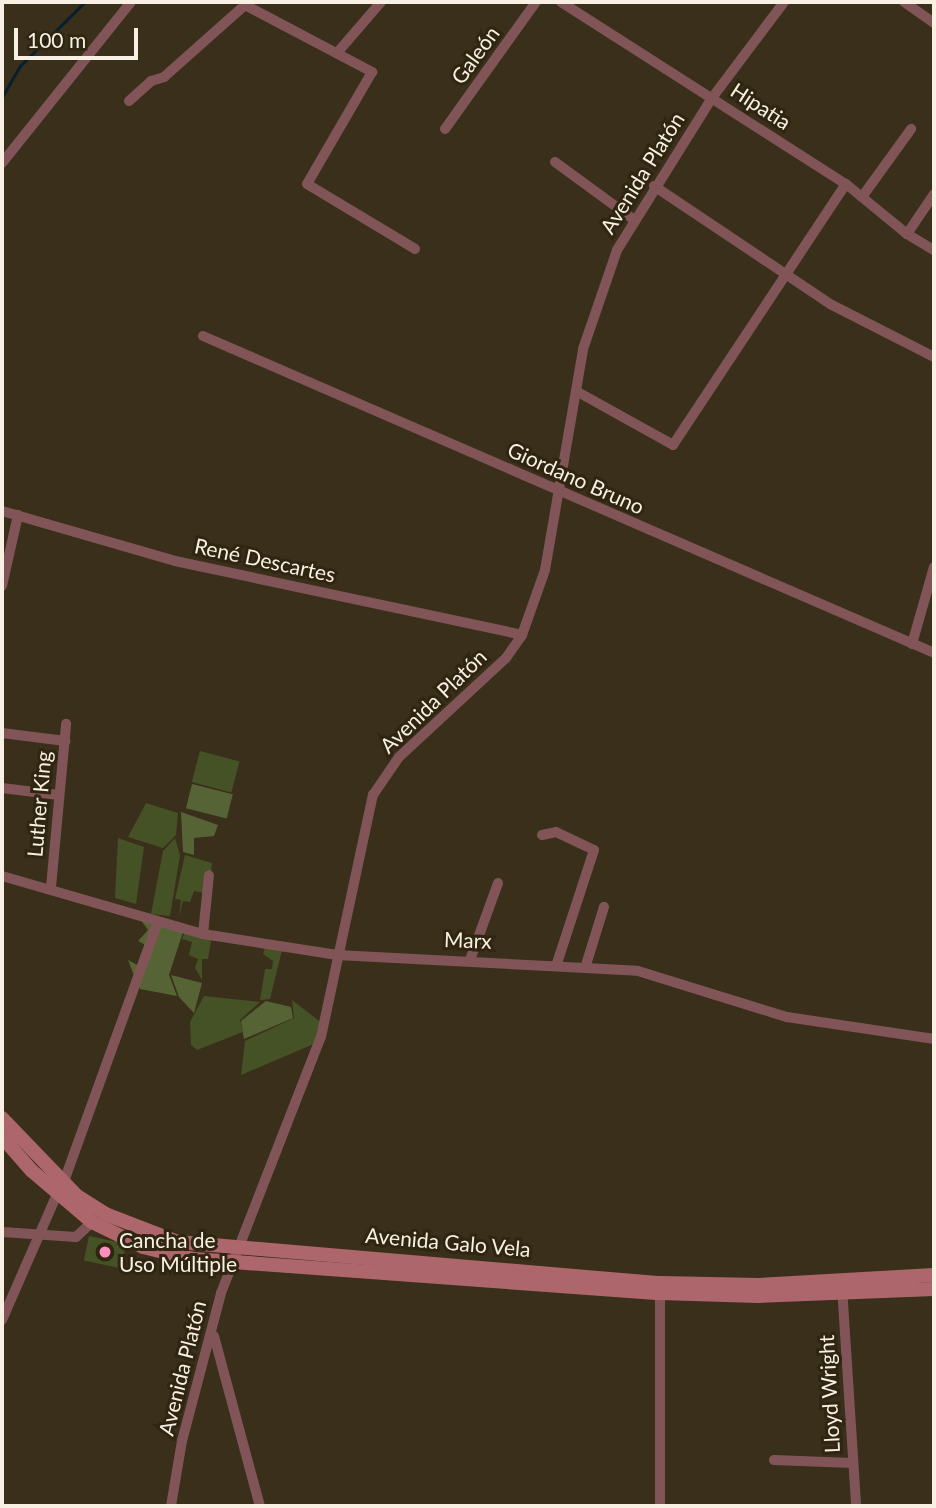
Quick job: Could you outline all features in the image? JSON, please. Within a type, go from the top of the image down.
[{"type":"main road","name":"Avenida Galo Vela","points":[[2,1118],[60,1189],[143,1231],[234,1255]]},
{"type":"main road","name":"Avenida Galo Vela","points":[[2,1138],[60,1189],[92,1222],[157,1251],[439,1268],[758,1296],[934,1275]]},
{"type":"main road","name":"Avenida Galo Vela","points":[[842,1286],[934,1289]]},
{"type":"street","points":[[2,163],[131,2]]},
{"type":"street","points":[[337,53],[381,2]]},
{"type":"street","name":"Galeón","points":[[445,129],[536,2]]},
{"type":"street","name":"Hipatia","points":[[561,2],[846,184],[907,234],[934,250]]},
{"type":"street","name":"Avenida Platón","points":[[171,1506],[182,1441],[234,1255],[321,1037],[366,814],[384,775],[506,659],[522,635],[540,590],[576,391],[596,302],[633,219],[712,98],[784,2]]},
{"type":"street","points":[[904,2],[934,23]]},
{"type":"street","points":[[129,102],[151,81],[164,77],[245,5],[372,72],[307,184],[415,249]]},
{"type":"street","points":[[862,197],[911,129]]},
{"type":"street","points":[[555,162],[633,219]]},
{"type":"street","points":[[576,391],[673,445],[787,277],[846,184]]},
{"type":"street","points":[[654,186],[787,277],[934,358]]},
{"type":"street","points":[[907,234],[934,194]]},
{"type":"street","name":"Giordano Bruno","points":[[203,336],[341,392],[559,493],[934,653]]},
{"type":"street","name":"René Descartes","points":[[2,511],[175,561],[522,635]]},
{"type":"street","points":[[2,586],[18,515]]},
{"type":"street","points":[[912,643],[934,567]]},
{"type":"street","name":"Luther King","points":[[51,887],[66,724]]},
{"type":"street","points":[[2,733],[65,741]]},
{"type":"street","points":[[2,788],[59,795]]},
{"type":"street","points":[[542,835],[556,832],[594,850],[557,963]]},
{"type":"street","points":[[203,934],[209,875]]},
{"type":"street","name":"Marx","points":[[2,876],[51,887],[157,924],[203,934],[337,955],[557,963],[638,971],[786,1017],[934,1039]]},
{"type":"street","points":[[470,960],[498,883]]},
{"type":"street","points":[[586,965],[604,907]]},
{"type":"street","points":[[2,1320],[60,1189],[157,924]]},
{"type":"street","points":[[2,1232],[76,1237],[92,1222]]},
{"type":"street","name":"Lloyd Wright","points":[[842,1286],[856,1506]]},
{"type":"street","points":[[660,1288],[660,1506]]},
{"type":"street","points":[[213,1332],[260,1506]]},
{"type":"street","points":[[774,1460],[852,1462]]},
{"type":"green space","points":[[200,751],[240,762],[231,793],[192,782]]},
{"type":"green space","points":[[192,784],[233,794],[227,818],[186,808]]},
{"type":"green space","points":[[146,803],[178,813],[176,835],[163,848],[128,837]]},
{"type":"green space","points":[[181,812],[218,825],[214,836],[194,838],[194,855],[183,852]]},
{"type":"green space","points":[[118,838],[144,847],[136,904],[115,898]]},
{"type":"green space","points":[[175,838],[180,855],[170,916],[151,914],[163,851]]},
{"type":"green space","points":[[185,855],[212,863],[208,902],[204,893],[194,891],[190,902],[183,901],[179,917],[181,900],[175,899]]},
{"type":"green space","points":[[140,919],[183,932],[169,975],[177,996],[140,989],[128,960],[141,967],[149,947],[138,941],[148,930]]},
{"type":"green space","points":[[186,929],[212,935],[208,959],[202,959],[202,980],[195,968],[198,959],[189,955],[192,942],[182,939]]},
{"type":"green space","points":[[266,944],[283,946],[270,999],[260,1000],[265,969],[272,969],[273,961],[263,954]]},
{"type":"green space","points":[[171,975],[202,983],[194,1013],[179,997]]},
{"type":"green space","points":[[204,996],[260,1002],[240,1020],[243,1032],[197,1050],[191,1045],[190,1022]]},
{"type":"green space","points":[[292,1000],[323,1024],[316,1043],[241,1075],[245,1041],[294,1018]]},
{"type":"green space","points":[[266,1001],[291,1007],[293,1018],[244,1039],[241,1021]]},
{"type":"green space","name":"Cancha de Uso Múltiple","points":[[89,1236],[126,1244],[121,1268],[84,1260]]},
{"type":"waterway","points":[[2,97],[20,66],[85,2]]},
{"type":"place","name":"Cancha de Uso Múltiple","points":[[105,1252]]}]
